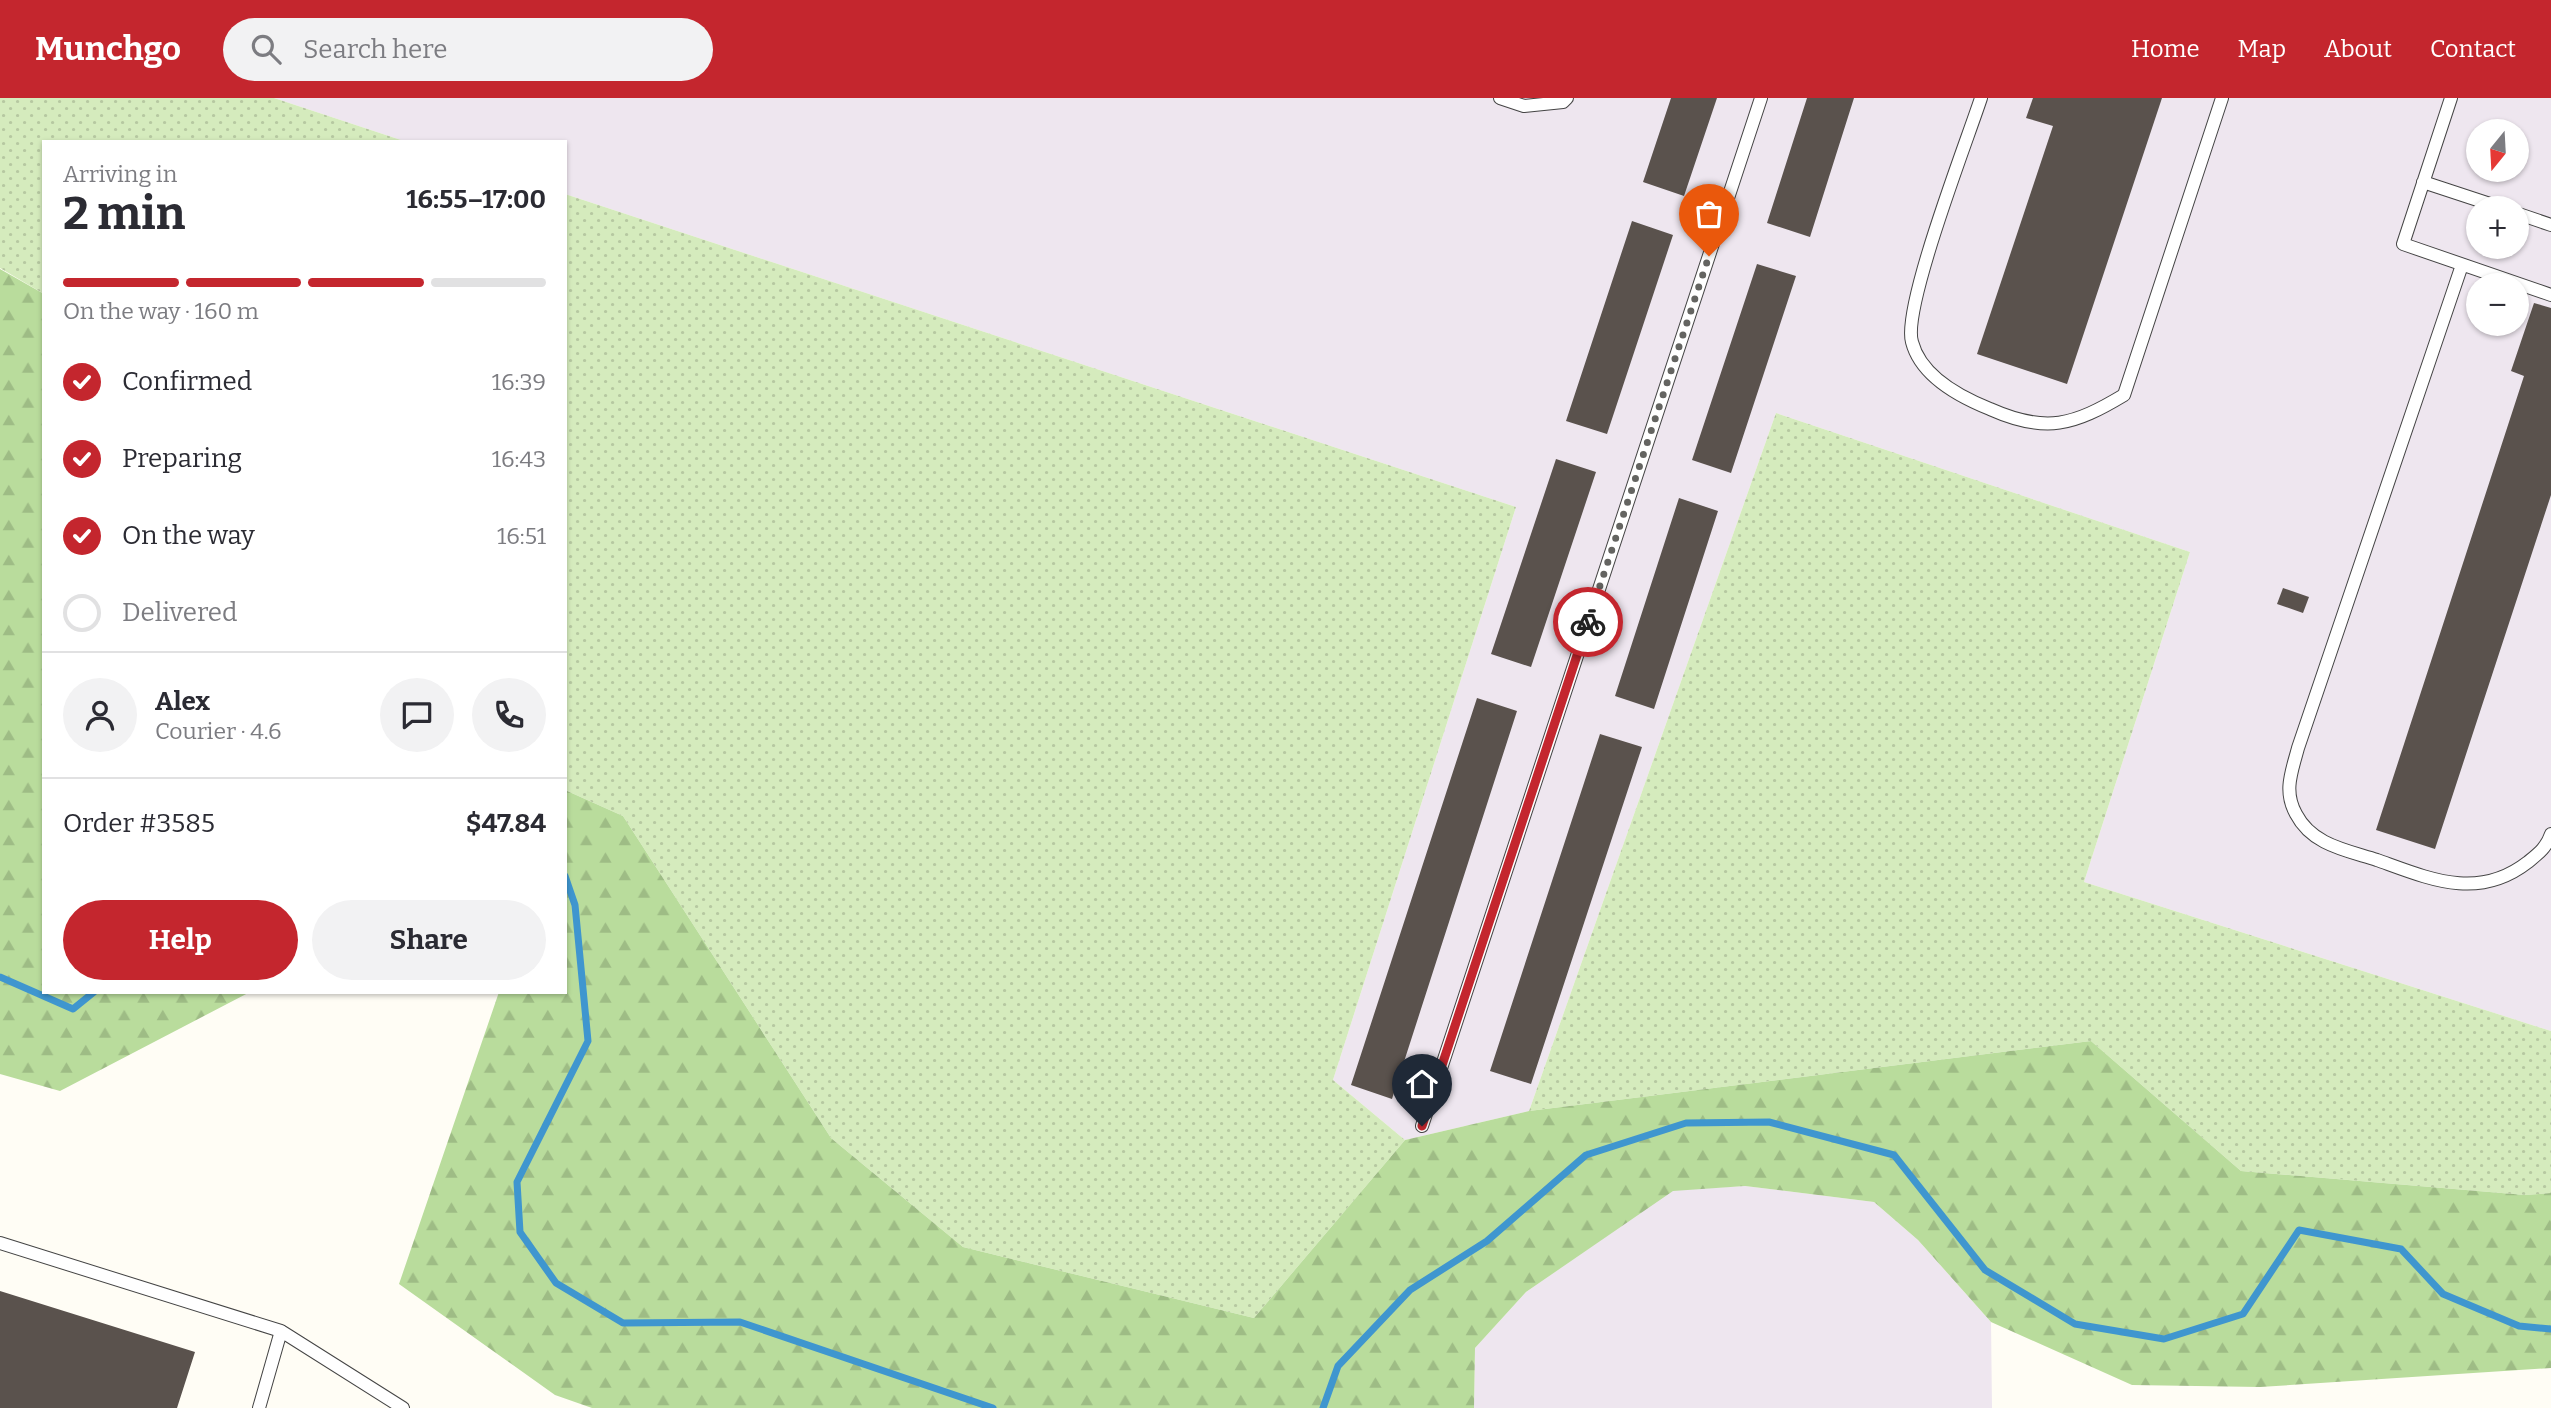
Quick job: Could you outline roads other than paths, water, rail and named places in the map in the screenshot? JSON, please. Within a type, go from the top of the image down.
[{"type":"lane","points":[[1500,98],[1524,106],[1563,102],[1567,98]]},
{"type":"lane","points":[[1422,1126],[1761,98]]},
{"type":"lane","points":[[1981,98],[1916,292],[1911,341],[1927,369],[1960,397],[2010,418],[2060,424],[2087,417],[2124,395],[2222,98]]},
{"type":"lane","points":[[2451,98],[2403,244],[2551,295]]},
{"type":"lane","points":[[2423,182],[2466,196]]},
{"type":"lane","points":[[2529,217],[2551,225]]},
{"type":"lane","points":[[2462,265],[2287,787],[2295,814],[2314,839],[2444,883],[2482,884],[2514,873],[2546,847],[2551,834]]},
{"type":"lane","points":[[0,1243],[281,1331],[403,1408]]},
{"type":"lane","points":[[259,1408],[281,1331]]},
{"type":"waterway","points":[[567,882],[575,905],[588,1041],[517,1182],[520,1232],[556,1283],[623,1323],[740,1322],[993,1408]]},
{"type":"waterway","points":[[0,977],[73,1009],[92,994]]},
{"type":"waterway","points":[[1323,1408],[1338,1366],[1410,1290],[1487,1241],[1586,1155],[1686,1123],[1769,1122],[1894,1155],[1985,1270],[2075,1324],[2164,1339],[2243,1314],[2299,1230],[2401,1249],[2443,1294],[2519,1326],[2551,1329]]}]
